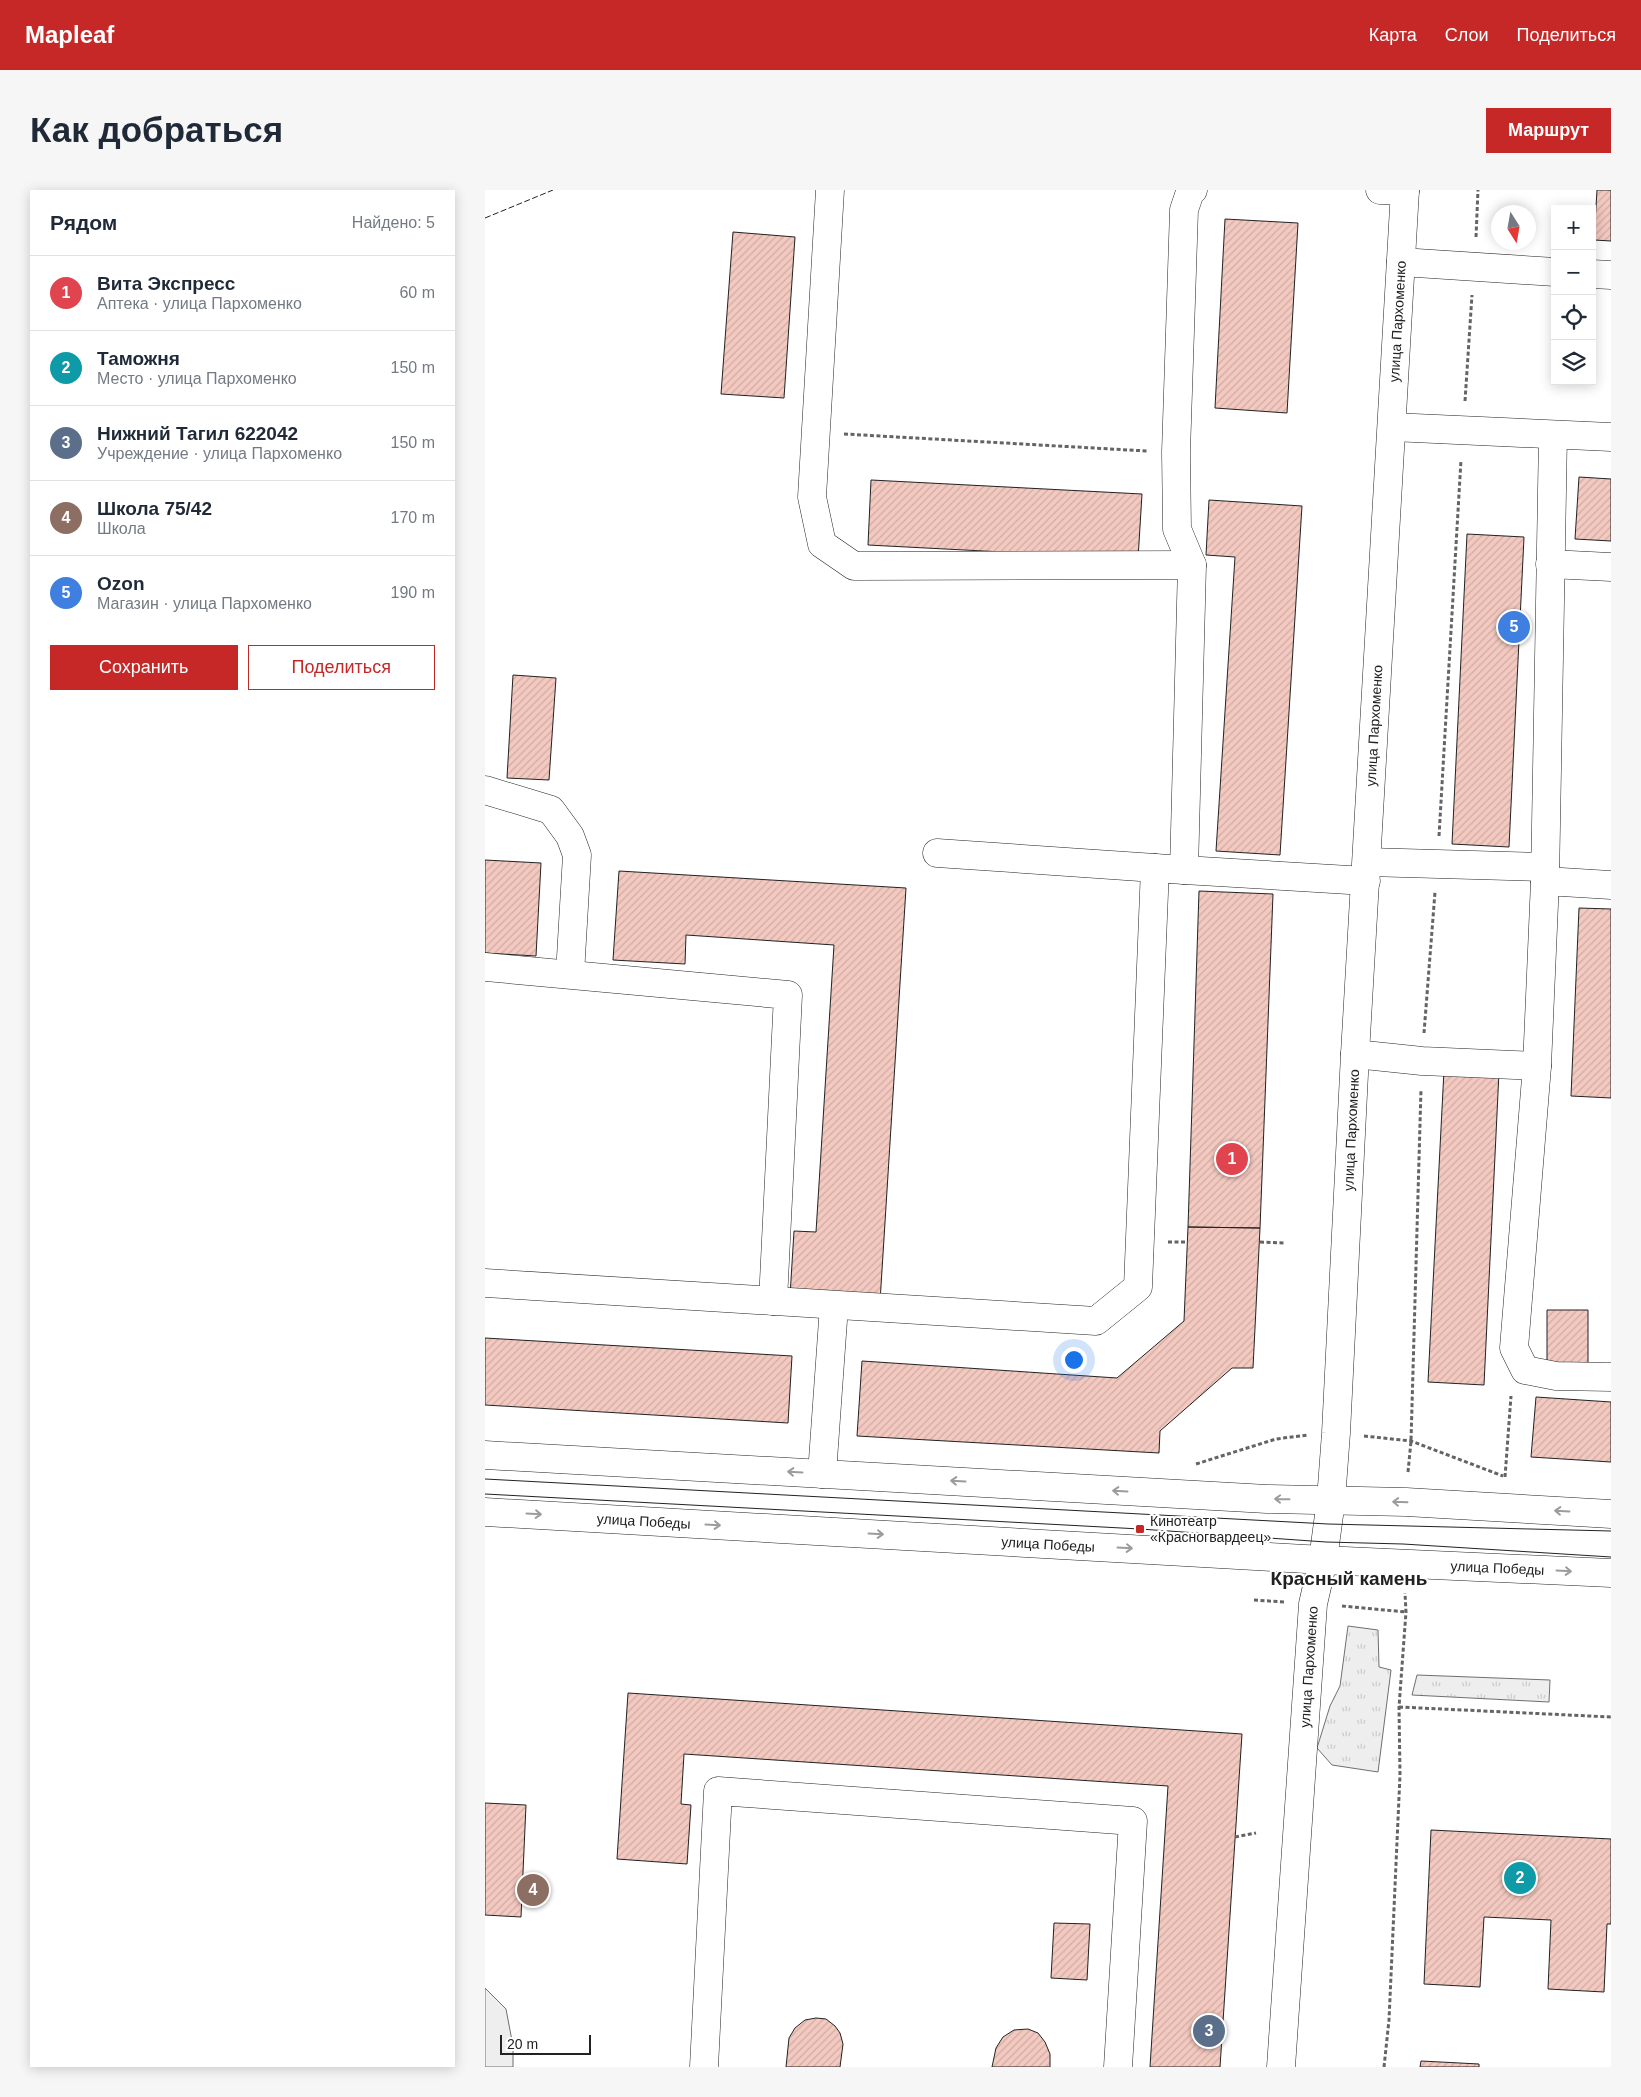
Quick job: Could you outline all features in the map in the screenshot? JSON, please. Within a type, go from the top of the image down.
[{"type":"main road","points":[[829,190],[812,497],[822,544],[854,566],[1192,565]]},
{"type":"main road","name":"улица Пархоменко","points":[[1281,2067],[1313,1604],[1323,1560],[1331,1500],[1336,1433],[1355,1054],[1401,262],[1397,190]]},
{"type":"main road","points":[[1183,191],[1184,210],[1175,452],[1177,529],[1192,565],[1184,870]]},
{"type":"main road","points":[[1401,262],[1551,272]]},
{"type":"main road","points":[[1596,274],[1611,275]]},
{"type":"main road","points":[[1392,427],[1611,438]]},
{"type":"main road","points":[[1553,435],[1545,874],[1537,1066],[1514,1348],[1525,1370],[1556,1376],[1611,1377]]},
{"type":"main road","points":[[1550,564],[1611,568]]},
{"type":"main road","points":[[485,790],[551,810],[570,836],[577,854],[570,974]]},
{"type":"main road","points":[[937,853],[1184,870],[1367,872],[1437,865],[1545,874],[1611,885]]},
{"type":"main road","points":[[485,1283],[1096,1322],[1138,1287],[1155,868]]},
{"type":"main road","points":[[485,967],[788,995],[773,1301]]},
{"type":"main road","points":[[1355,1054],[1422,1061],[1537,1066]]},
{"type":"main road","points":[[822,1474],[834,1306]]},
{"type":"main road","points":[[485,1454],[1267,1499],[1406,1502],[1611,1514]]},
{"type":"main road","name":"улица Победы","points":[[485,1512],[1323,1560],[1402,1562],[1611,1573]]},
{"type":"main road","points":[[705,2067],[719,1791],[1133,1821],[1118,2067]]},
{"type":"path","points":[[1406,1502],[1411,1441],[1422,1061],[1437,865],[1478,190]]},
{"type":"path","points":[[816,432],[1175,452]]},
{"type":"path","points":[[1260,1242],[1285,1243]]},
{"type":"path","points":[[1193,1465],[1276,1439],[1336,1433],[1411,1441],[1505,1477],[1514,1348]]},
{"type":"path","points":[[1384,2067],[1389,2020],[1399,1784],[1399,1707],[1406,1612],[1402,1562]]},
{"type":"path","points":[[1399,1707],[1611,1717]]},
{"type":"path","points":[[1235,1837],[1256,1833]]},
{"type":"green space","points":[[1348,1626],[1378,1630],[1379,1667],[1391,1670],[1378,1772],[1332,1765],[1317,1748],[1330,1706],[1340,1686]]},
{"type":"green space","points":[[1417,1675],[1550,1680],[1549,1702],[1412,1695]]},
{"type":"green space","points":[[485,1988],[506,2009],[513,2046],[513,2067],[485,2067]]},
{"type":"building","points":[[1597,190],[1611,190],[1611,241],[1596,240]]},
{"type":"building","points":[[1225,219],[1298,223],[1287,413],[1215,408]]},
{"type":"building","points":[[733,232],[795,237],[784,398],[721,394]]},
{"type":"building","points":[[1579,477],[1611,479],[1611,541],[1575,539]]},
{"type":"building","points":[[871,480],[1142,494],[1138,559],[868,545]]},
{"type":"building","points":[[1209,500],[1302,506],[1280,855],[1216,851],[1235,557],[1206,555]]},
{"type":"building","points":[[1467,534],[1524,537],[1509,847],[1452,844]]},
{"type":"building","points":[[513,675],[556,678],[549,780],[507,778]]},
{"type":"building","points":[[485,860],[541,863],[536,956],[485,953]]},
{"type":"building","points":[[619,871],[906,888],[880,1302],[790,1296],[794,1231],[816,1232],[834,945],[686,935],[685,964],[613,960]]},
{"type":"building","points":[[1199,891],[1273,894],[1260,1228],[1188,1227]]},
{"type":"building","points":[[1579,908],[1611,909],[1611,1098],[1571,1096]]},
{"type":"building","points":[[1444,1070],[1499,1072],[1484,1385],[1428,1382]]},
{"type":"building","points":[[1188,1227],[1260,1228],[1253,1368],[1232,1368],[1160,1431],[1159,1453],[857,1436],[862,1361],[1117,1378],[1184,1321]]},
{"type":"building","points":[[1547,1310],[1588,1310],[1588,1366],[1547,1366]]},
{"type":"building","points":[[485,1338],[792,1356],[788,1423],[485,1405]]},
{"type":"building","points":[[1536,1397],[1611,1402],[1611,1462],[1531,1457]]},
{"type":"building","points":[[628,1693],[1242,1734],[1220,2067],[1150,2067],[1168,1786],[684,1754],[681,1804],[691,1805],[687,1864],[617,1859]]},
{"type":"building","points":[[485,1803],[526,1805],[521,1917],[485,1915]]},
{"type":"building","points":[[1431,1830],[1611,1839],[1611,1924],[1607,1924],[1604,1992],[1548,1989],[1551,1920],[1484,1917],[1480,1987],[1424,1984]]},
{"type":"building","points":[[1054,1923],[1090,1924],[1087,1980],[1051,1978]]},
{"type":"building","points":[[826,2019],[840,2033],[843,2044],[840,2067],[786,2067],[789,2038],[795,2028],[805,2020]]},
{"type":"building","points":[[1028,2029],[1038,2033],[1045,2042],[1050,2054],[1050,2067],[992,2067],[996,2048],[1003,2037],[1014,2030]]},
{"type":"building","points":[[1421,2061],[1479,2064],[1479,2067],[1420,2067]]},
{"type":"tram line","points":[[485,1479],[1328,1524],[1611,1531]]},
{"type":"tram line","points":[[485,1494],[1140,1529],[1326,1542],[1403,1544],[1611,1557]]},
{"type":"fence","points":[[485,218],[553,190]]},
{"type":"place","name":"Ozon","points":[[1514,627]]},
{"type":"place","name":"Вита Экспресс","points":[[1232,1159]]},
{"type":"place","name":"Кинотеатр «Красногвардеец»","points":[[1140,1529]]},
{"type":"place","name":"Таможня","points":[[1520,1878]]},
{"type":"place","name":"Школа 75/42","points":[[533,1890]]},
{"type":"place","name":"Нижний Тагил 622042","points":[[1209,2031]]},
{"type":"district","name":"Красный камень","points":[[1349,1578]]}]
